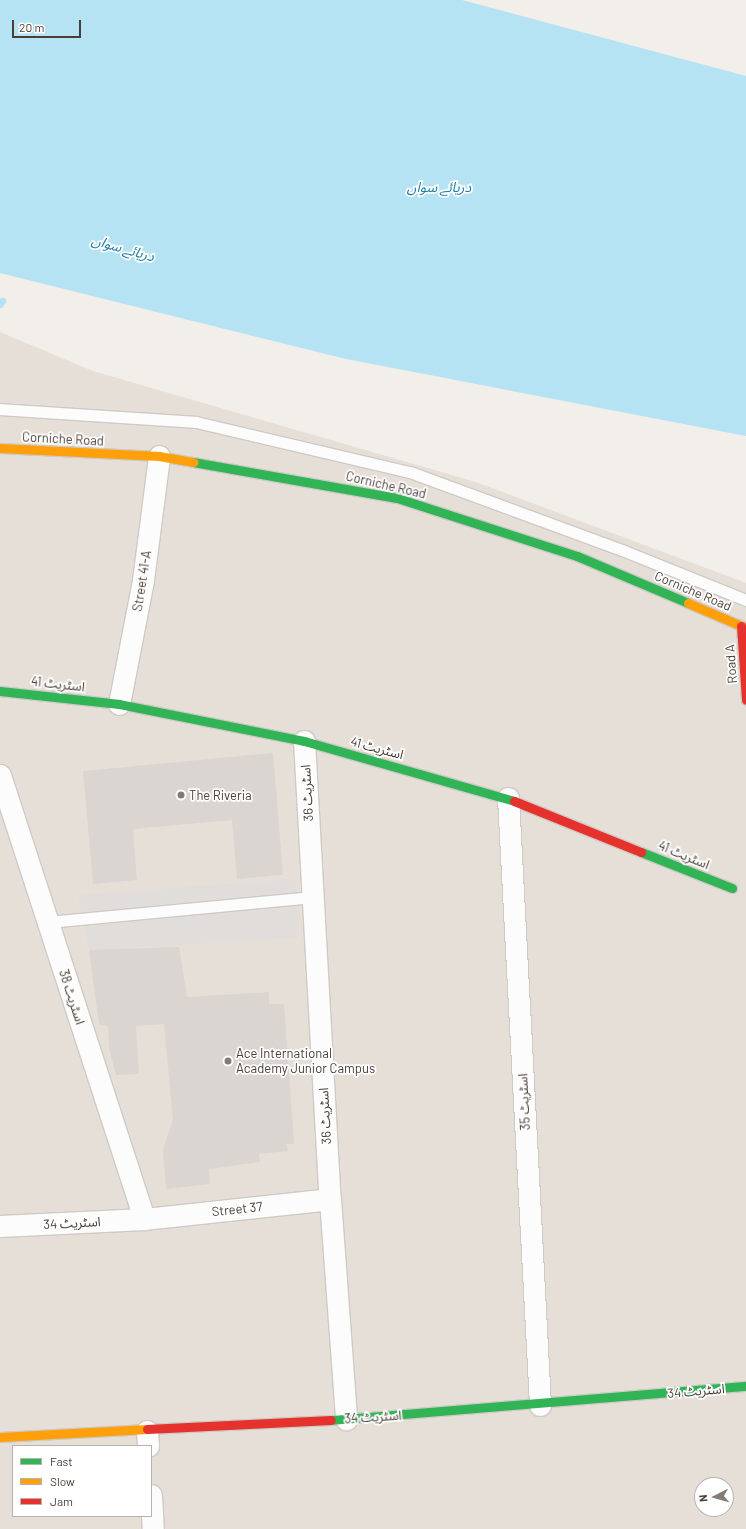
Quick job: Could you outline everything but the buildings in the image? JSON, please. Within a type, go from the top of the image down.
[{"type":"street","name":"Corniche Road","points":[[0,448],[159,456],[398,498],[577,556],[744,627]]},
{"type":"street","name":"Street 41-A","points":[[119,704],[143,580],[159,456]]},
{"type":"street","name":"Road A","points":[[744,627],[746,700]]},
{"type":"street","name":"اسٹریٹ 41","points":[[0,691],[119,704],[304,741],[508,798],[732,888]]},
{"type":"street","name":"اسٹریٹ 36","points":[[304,741],[330,1200],[346,1419]]},
{"type":"street","name":"اسٹریٹ 38","points":[[0,775],[144,1219]]},
{"type":"street","name":"اسٹریٹ 35","points":[[508,798],[540,1405]]},
{"type":"street","name":"Street 37","points":[[144,1219],[330,1200]]},
{"type":"street","name":"اسٹریٹ 34","points":[[0,1226],[144,1219]]},
{"type":"street","name":"اسٹریٹ 34","points":[[0,1437],[148,1438],[346,1419],[540,1405],[746,1386]]},
{"type":"street","points":[[152,1512],[153,1529]]},
{"type":"lane","points":[[0,409],[196,422],[410,472],[622,550],[746,600]]},
{"type":"lane","points":[[48,922],[313,897]]},
{"type":"shaded area","points":[[0,332],[93,371],[476,482],[746,583],[746,1529],[0,1529]]},
{"type":"shaded area","points":[[296,879],[297,938],[89,950],[78,895]]},
{"type":"water","name":"دریائے سواں","points":[[0,0],[462,0],[746,76],[746,436],[346,359],[0,273]]},
{"type":"traffic: fast","points":[[193,462],[397,498],[577,556],[688,603]]},
{"type":"traffic: fast","points":[[0,691],[119,704],[304,741],[514,801]]},
{"type":"traffic: fast","points":[[641,852],[732,888]]},
{"type":"traffic: fast","points":[[331,1420],[746,1386]]},
{"type":"traffic: slow","points":[[0,448],[159,456],[193,462]]},
{"type":"traffic: slow","points":[[688,603],[746,628]]},
{"type":"traffic: slow","points":[[0,1437],[147,1429]]},
{"type":"traffic: jam","points":[[741,626],[746,700]]},
{"type":"traffic: jam","points":[[514,801],[641,852]]},
{"type":"traffic: jam","points":[[147,1429],[331,1420]]},
{"type":"place","name":"The Riveria","points":[[181,795]]},
{"type":"place","name":"Ace International Academy Junior Campus","points":[[228,1061]]}]
